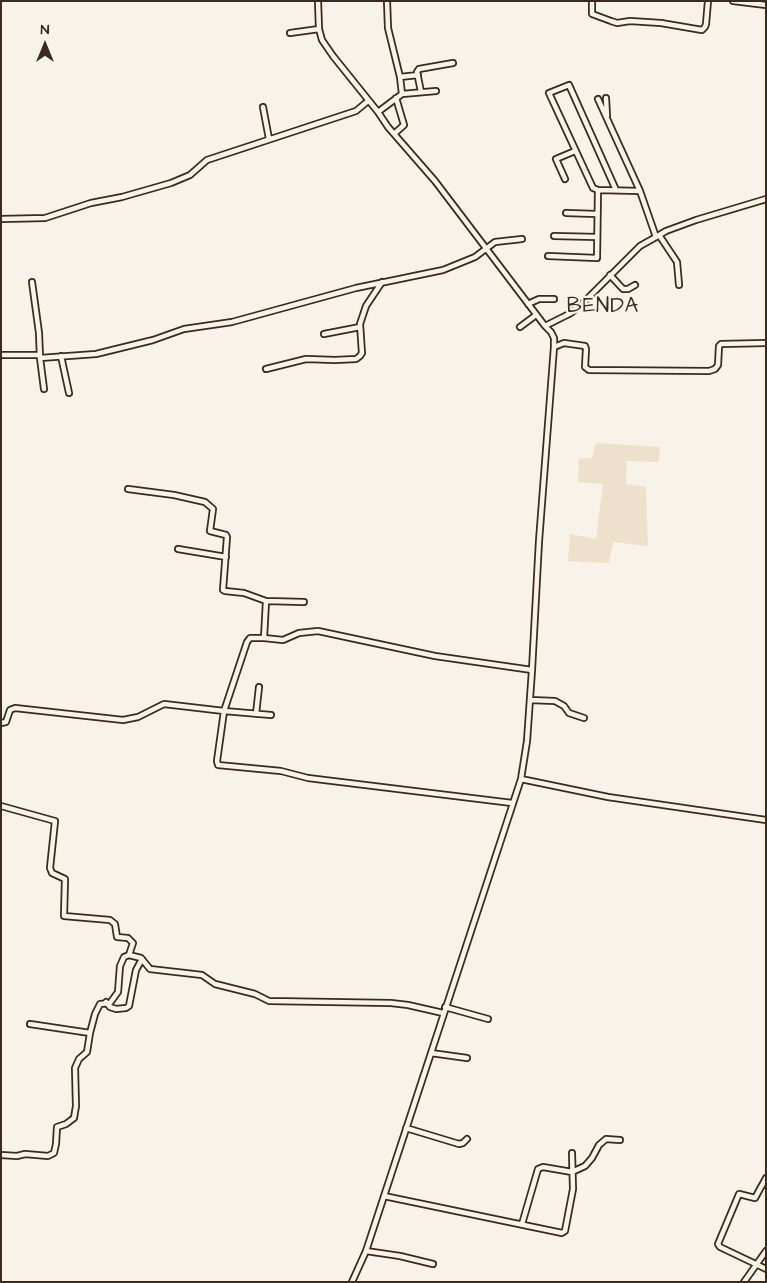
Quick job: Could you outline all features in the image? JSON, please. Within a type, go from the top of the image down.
[{"type":"street","points":[[318,1],[319,30],[322,40],[333,56],[394,134],[435,181],[554,338],[527,741],[521,779],[366,1251],[352,1282]]},
{"type":"street","points":[[387,1],[388,28],[400,77],[402,94]]},
{"type":"street","points":[[592,1],[592,14],[617,23],[630,21],[661,23],[702,30],[706,24],[708,1]]},
{"type":"street","points":[[733,1],[766,5]]},
{"type":"street","points":[[290,32],[319,30]]},
{"type":"street","points":[[421,92],[418,75],[420,68],[454,63]]},
{"type":"street","points":[[400,77],[418,75]]},
{"type":"street","points":[[616,190],[568,85],[549,93],[591,186],[598,190],[640,191]]},
{"type":"street","points":[[378,112],[402,94],[436,91]]},
{"type":"street","points":[[394,134],[404,125],[396,98]]},
{"type":"street","points":[[606,98],[607,120]]},
{"type":"street","points":[[598,99],[640,191],[658,236],[677,262],[679,285]]},
{"type":"street","points":[[1,219],[45,218],[91,203],[122,197],[171,183],[190,175],[207,160],[356,111],[368,101]]},
{"type":"street","points":[[262,107],[269,139]]},
{"type":"street","points":[[565,180],[556,159],[575,151]]},
{"type":"street","points":[[548,256],[596,258],[598,190]]},
{"type":"street","points":[[545,326],[571,313],[640,246],[696,220],[766,199]]},
{"type":"street","points":[[566,213],[597,214]]},
{"type":"street","points":[[554,236],[597,237]]},
{"type":"street","points":[[1,355],[40,357],[96,354],[153,340],[184,329],[232,322],[356,288],[419,276],[457,266],[475,258],[486,247],[495,242],[522,239]]},
{"type":"street","points":[[610,275],[623,288],[628,289],[635,285]]},
{"type":"street","points":[[32,282],[44,389]]},
{"type":"street","points":[[266,369],[306,359],[356,359],[360,356],[362,353],[360,327],[366,306],[382,282]]},
{"type":"street","points":[[528,304],[539,299],[554,299]]},
{"type":"street","points":[[520,327],[536,315]]},
{"type":"street","points":[[324,334],[360,327]]},
{"type":"street","points":[[554,347],[562,343],[585,346],[585,367],[589,370],[709,371],[718,365],[719,346],[721,344],[766,344]]},
{"type":"street","points":[[61,356],[69,393]]},
{"type":"street","points":[[128,489],[174,494],[205,502],[214,510],[210,531],[228,537],[223,587],[225,591],[244,593],[266,601],[304,602]]},
{"type":"street","points":[[178,549],[226,557]]},
{"type":"street","points":[[264,638],[266,601]]},
{"type":"street","points":[[512,803],[308,778],[281,771],[218,766],[217,761],[224,711],[250,638],[283,640],[299,633],[318,631],[434,656],[532,670]]},
{"type":"street","points":[[256,714],[259,687]]},
{"type":"street","points":[[530,700],[555,701],[564,706],[569,713],[584,718]]},
{"type":"street","points":[[1,723],[6,722],[12,708],[123,720],[144,714],[164,704],[271,715]]},
{"type":"street","points":[[521,779],[608,797],[766,820]]},
{"type":"street","points":[[1,806],[55,821],[50,868],[52,873],[65,878],[63,914],[67,917],[110,920],[115,924],[117,937],[128,938],[132,943],[129,955]]},
{"type":"street","points":[[1,1155],[17,1156],[25,1154],[48,1156],[54,1153],[57,1127],[66,1124],[74,1118],[76,1106],[75,1068],[79,1059],[88,1052],[90,1032],[98,1006],[106,1002],[110,1003],[118,992],[120,966],[124,957],[129,955],[142,959],[150,969],[202,975],[215,984],[255,994],[269,1001],[391,1003],[443,1013]]},
{"type":"street","points":[[106,1002],[110,1007],[116,1009],[129,1006],[136,970],[142,959]]},
{"type":"street","points":[[445,1007],[488,1019]]},
{"type":"street","points":[[30,1024],[90,1032]]},
{"type":"street","points":[[431,1053],[467,1058]]},
{"type":"street","points":[[406,1128],[459,1144],[467,1140]]},
{"type":"street","points":[[522,1224],[538,1169],[543,1167],[572,1172],[585,1166],[599,1145],[606,1139],[620,1140]]},
{"type":"street","points":[[384,1196],[560,1233],[565,1232],[573,1189],[572,1153]]},
{"type":"street","points":[[766,1178],[755,1198],[739,1194],[718,1244],[720,1247],[766,1269]]},
{"type":"street","points":[[366,1251],[400,1256],[433,1264]]},
{"type":"street","points":[[744,1282],[766,1251]]},
{"type":"shaded area","points":[[596,443],[660,447],[659,462],[627,461],[626,484],[646,487],[648,546],[613,542],[609,563],[568,561],[570,534],[596,539],[603,484],[578,482],[579,459],[592,458]]},
{"type":"district","name":"BENDA","points":[[603,308]]}]
